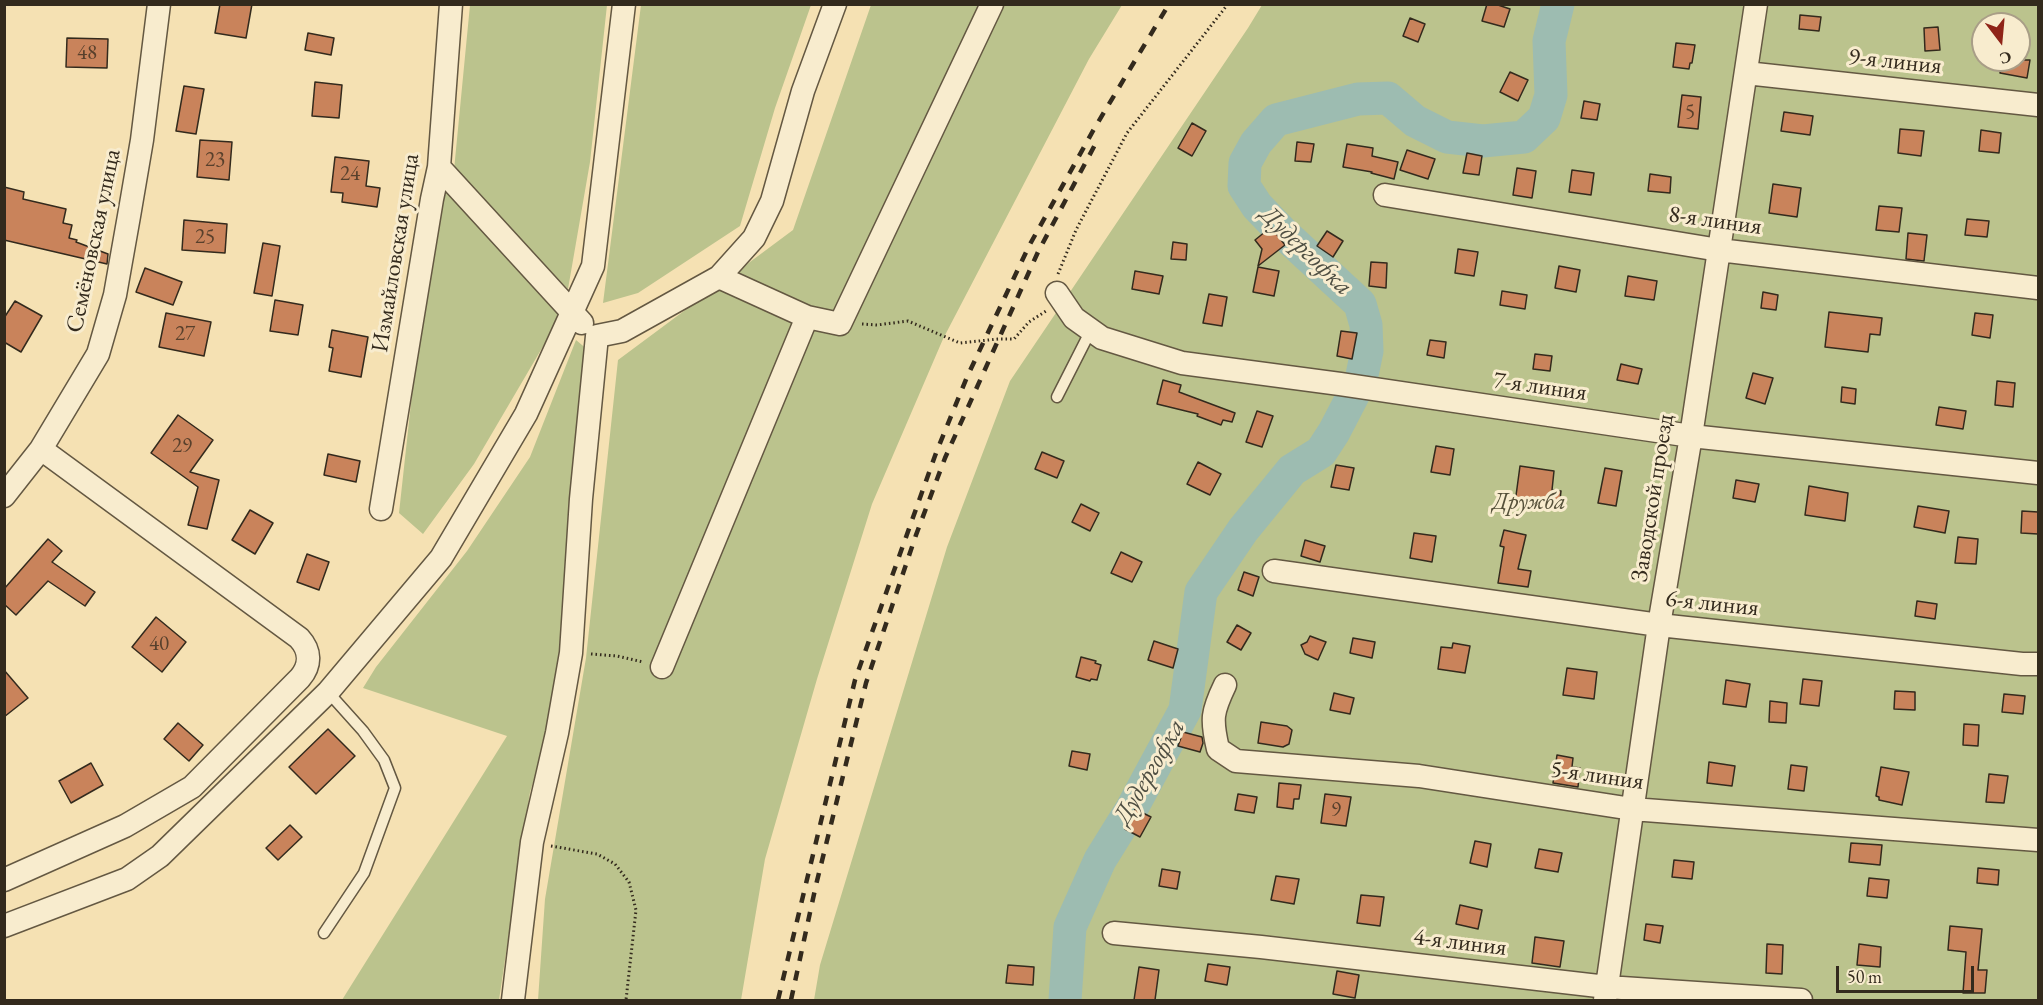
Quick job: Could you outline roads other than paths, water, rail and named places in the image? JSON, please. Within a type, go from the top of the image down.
[{"type":"street","name":"Семёновская улица","points":[[4,496],[41,449],[98,354],[115,295],[142,140],[159,4]]},
{"type":"street","name":"Измайловская улица","points":[[381,509],[439,167],[451,4]]},
{"type":"street","points":[[4,926],[127,879],[160,856],[328,692],[441,558],[526,414],[593,266],[624,4]]},
{"type":"street","points":[[597,336],[622,331],[719,277],[754,238],[771,201],[803,91],[836,4]]},
{"type":"street","points":[[719,277],[807,317],[840,324],[992,4]]},
{"type":"street","name":"Заводской проезд","points":[[1606,994],[1659,625],[1691,436],[1756,4]]},
{"type":"street","name":"9-я линия","points":[[1746,73],[2038,105]]},
{"type":"street","points":[[439,167],[572,314],[597,336]]},
{"type":"street","name":"8-я линия","points":[[1384,195],[1719,250],[2038,288]]},
{"type":"street","name":"7-я линия","points":[[1060,297],[1074,318],[1102,338],[1182,363],[1691,436],[2038,473]]},
{"type":"street","points":[[662,667],[807,317]]},
{"type":"street","points":[[513,1000],[532,842],[557,733],[571,653],[581,499],[597,336]]},
{"type":"street","points":[[4,880],[125,826],[192,787],[300,678],[307,667],[308,654],[299,638],[41,449]]},
{"type":"street","name":"6-я линия","points":[[1274,571],[1659,625],[2038,664]]},
{"type":"street","name":"5-я линия","points":[[1225,685],[1214,710],[1214,733],[1218,749],[1236,761],[1419,776],[1632,809],[2038,840]]},
{"type":"street","name":"4-я линия","points":[[1114,933],[1261,947],[1606,994],[1801,1000]]},
{"type":"lane","points":[[1057,398],[1092,330]]},
{"type":"lane","points":[[324,933],[364,873],[395,788],[384,760],[363,731],[328,692]]},
{"type":"waterway","name":"Дудергофка","points":[[1065,1000],[1070,927],[1100,860],[1131,810],[1185,710],[1201,592],[1243,530],[1292,470],[1321,452],[1361,380],[1367,351],[1366,325],[1360,304],[1257,206],[1244,186],[1245,163],[1256,143],[1276,120],[1358,99],[1388,98],[1415,121],[1447,137],[1483,141],[1524,137],[1544,118],[1551,95],[1549,41],[1558,4]]},
{"type":"railway","points":[[778,1000],[855,680],[936,453],[967,377],[1029,246],[1094,129],[1169,4]]},
{"type":"railway","points":[[791,1000],[816,885],[866,683],[916,535],[945,458],[1038,252],[1097,141]]},
{"type":"park label","name":"Дружба","points":[[1529,502]]}]
